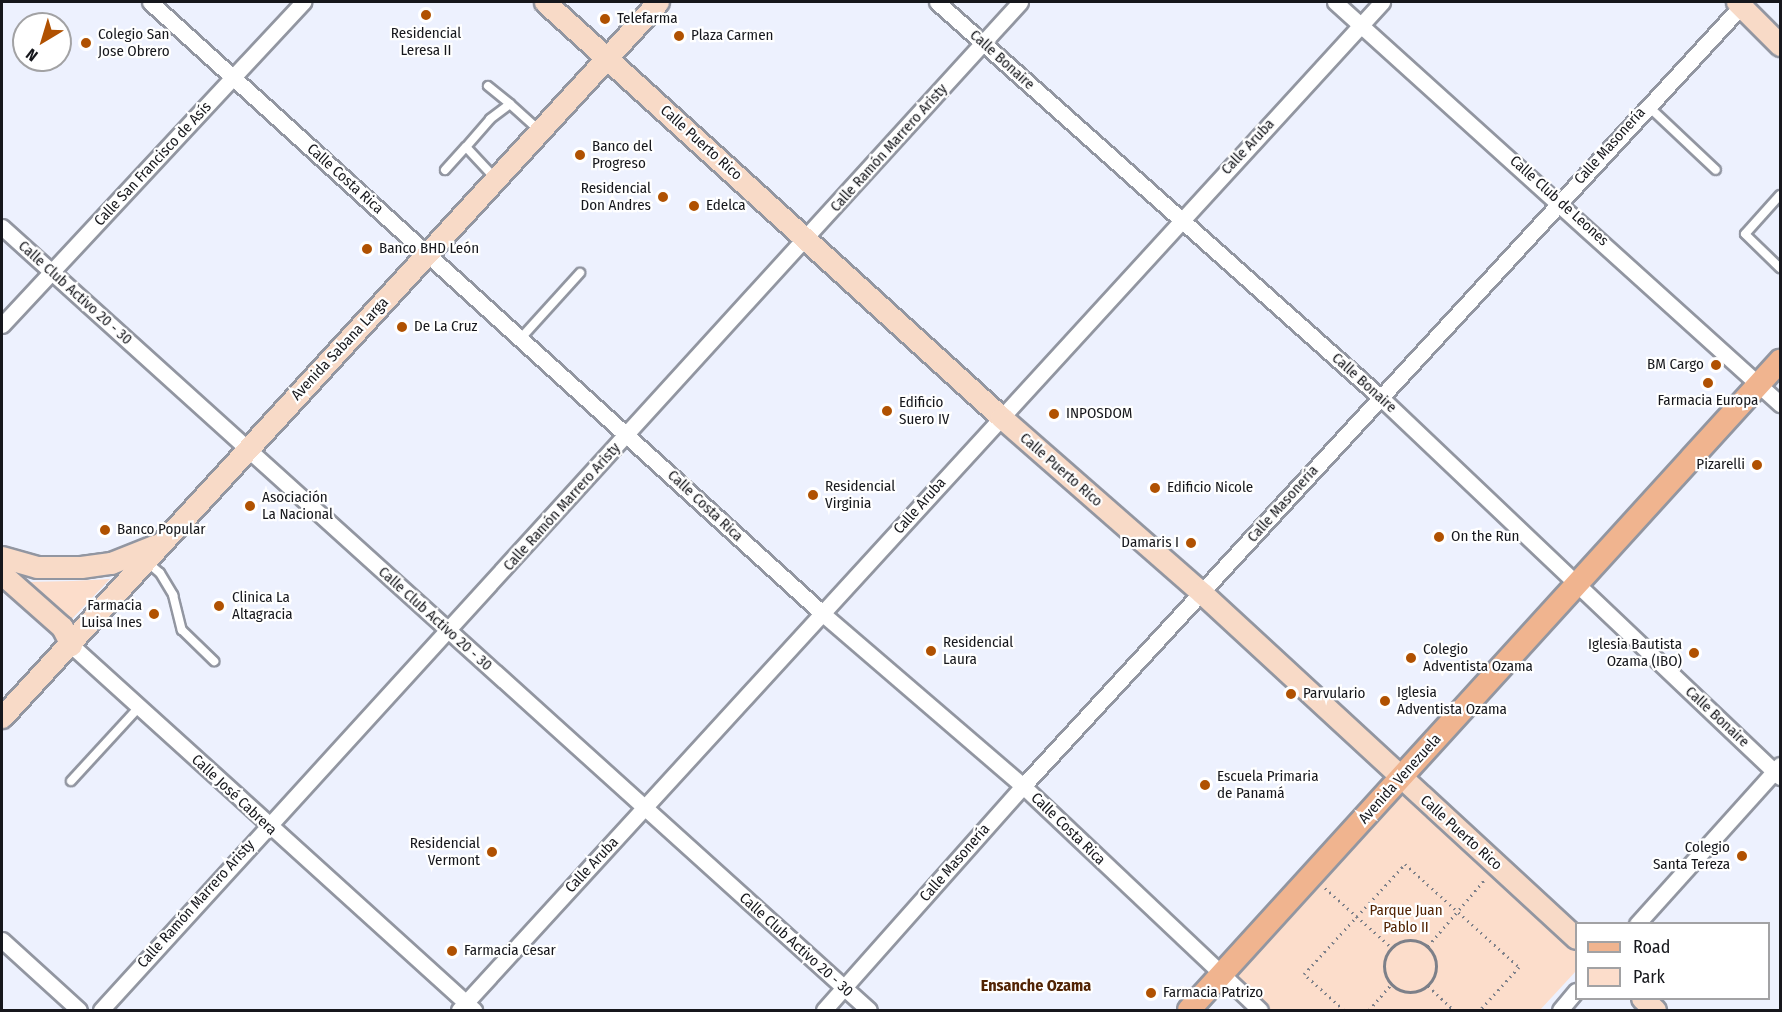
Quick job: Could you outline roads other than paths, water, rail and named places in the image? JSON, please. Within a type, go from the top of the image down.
[{"type":"main road","name":"Avenida Venezuela","points":[[1189,1011],[1780,361]]},
{"type":"street","name":"Calle Costa Rica","points":[[150,2],[823,614],[1023,786],[1260,1011]]},
{"type":"street","name":"Calle San Francisco de Asís","points":[[2,325],[303,2]]},
{"type":"street","name":"Calle Puerto Rico","points":[[545,2],[1001,417],[1202,593],[1575,937]]},
{"type":"street","name":"Avenida Sabana Larga","points":[[2,717],[71,645],[160,544],[608,59],[657,2]]},
{"type":"street","name":"Calle Bonaire","points":[[937,2],[1380,397],[1575,584],[1778,771]]},
{"type":"street","name":"Calle Ramón Marrero Aristy","points":[[101,1011],[266,826],[448,632],[1020,2]]},
{"type":"street","name":"Calle Club de Leones","points":[[1335,2],[1560,201],[1780,404]]},
{"type":"street","name":"Calle Aruba","points":[[466,1008],[643,809],[823,614],[1179,220],[1382,2]]},
{"type":"street","points":[[1741,3],[1780,45]]},
{"type":"street","name":"Calle Masonería","points":[[824,1011],[1023,786],[1741,3]]},
{"type":"street","name":"Calle Club Activo 20 - 30","points":[[2,227],[869,1011]]},
{"type":"street","points":[[2,557],[38,567],[81,567],[111,563],[160,544]]},
{"type":"street","name":"Calle José Cabrera","points":[[2,574],[62,627],[71,645],[466,1008]]},
{"type":"street","points":[[2,593],[55,639],[71,645]]},
{"type":"street","points":[[1639,922],[1778,771]]},
{"type":"street","points":[[2,940],[79,1011]]},
{"type":"street","points":[[1560,1011],[1575,992]]},
{"type":"street","points":[[1643,1000],[1655,1011]]},
{"type":"lane","points":[[488,86],[541,132]]},
{"type":"lane","points":[[445,170],[501,107],[510,104]]},
{"type":"lane","points":[[1647,105],[1716,170]]},
{"type":"lane","points":[[466,147],[497,180]]},
{"type":"lane","points":[[1780,195],[1745,234],[1780,268]]},
{"type":"lane","points":[[521,338],[580,273]]},
{"type":"lane","points":[[145,561],[160,573],[173,595],[182,630],[214,661]]},
{"type":"lane","points":[[71,781],[139,707]]},
{"type":"place","name":"Residencial Leresa II","points":[[426,15]]},
{"type":"place","name":"Telefarma","points":[[605,19]]},
{"type":"place","name":"Plaza Carmen","points":[[679,36]]},
{"type":"place","name":"Colegio San Jose Obrero","points":[[86,43]]},
{"type":"place","name":"Banco del Progreso","points":[[580,155]]},
{"type":"place","name":"Residencial Don Andres","points":[[663,197]]},
{"type":"place","name":"Edelca","points":[[694,206]]},
{"type":"place","name":"Banco BHD León","points":[[367,249]]},
{"type":"place","name":"De La Cruz","points":[[402,327]]},
{"type":"place","name":"BM Cargo","points":[[1716,365]]},
{"type":"place","name":"Farmacia Europa","points":[[1708,383]]},
{"type":"place","name":"Edificio Suero IV","points":[[887,411]]},
{"type":"place","name":"INPOSDOM","points":[[1054,414]]},
{"type":"place","name":"Pizarelli","points":[[1757,465]]},
{"type":"place","name":"Edificio Nicole","points":[[1155,488]]},
{"type":"place","name":"Residencial Virginia","points":[[813,495]]},
{"type":"place","name":"Asociación La Nacional","points":[[250,506]]},
{"type":"place","name":"Banco Popular","points":[[105,530]]},
{"type":"place","name":"On the Run","points":[[1439,537]]},
{"type":"place","name":"Damaris I","points":[[1191,543]]},
{"type":"place","name":"Clinica La Altagracia","points":[[219,606]]},
{"type":"place","name":"Farmacia Luisa Ines","points":[[154,614]]},
{"type":"place","name":"Residencial Laura","points":[[931,651]]},
{"type":"place","name":"Iglesia Bautista Ozama (IBO)","points":[[1694,653]]},
{"type":"place","name":"Colegio Adventista Ozama","points":[[1411,658]]},
{"type":"place","name":"Parvulario","points":[[1291,694]]},
{"type":"place","name":"Iglesia Adventista Ozama","points":[[1385,701]]},
{"type":"place","name":"Escuela Primaria de Panamá","points":[[1205,785]]},
{"type":"place","name":"Residencial Vermont","points":[[492,852]]},
{"type":"place","name":"Colegio Santa Tereza","points":[[1742,856]]},
{"type":"place","name":"Farmacia Cesar","points":[[452,951]]},
{"type":"place","name":"Farmacia Patrizo","points":[[1151,993]]},
{"type":"district","name":"Ensanche Ozama","points":[[1036,986]]},
{"type":"park label","name":"Parque Juan Pablo II","points":[[1406,918]]}]
